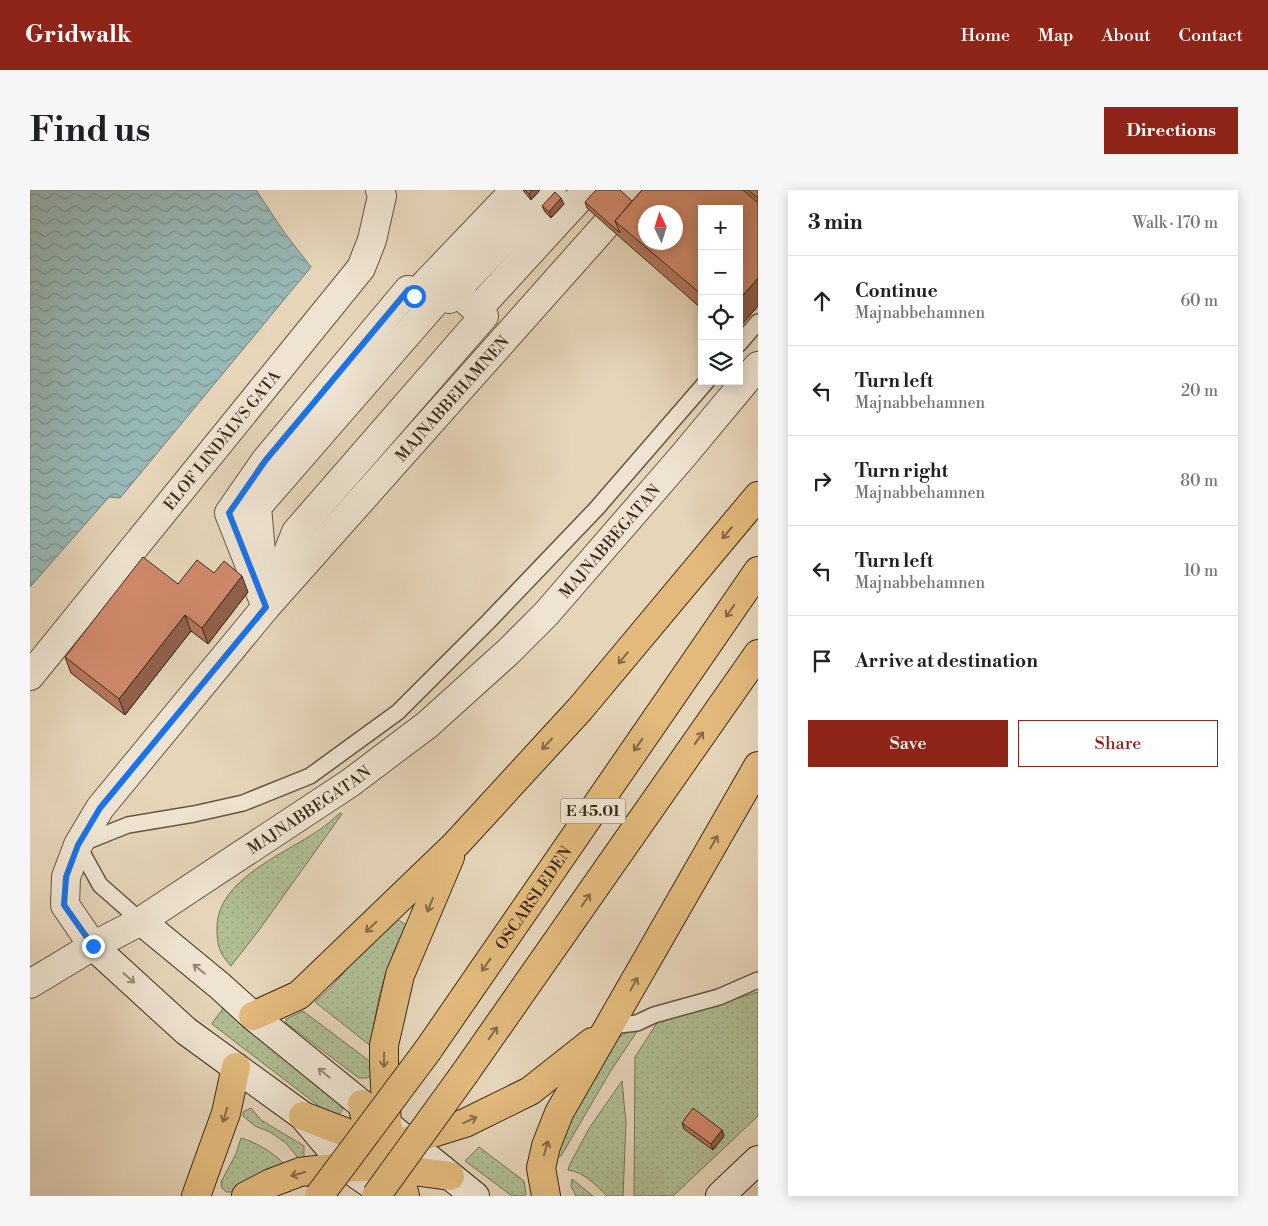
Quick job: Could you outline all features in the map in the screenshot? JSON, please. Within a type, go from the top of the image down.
[{"type":"highway","points":[[253,1016],[299,996],[456,844],[580,709],[758,496]]},
{"type":"highway","name":"OSCARSLEDEN","points":[[318,1196],[428,1050],[758,571]]},
{"type":"highway","name":"E 45.01","points":[[387,1169],[465,1073],[758,654]]},
{"type":"highway","points":[[546,1196],[541,1168],[546,1146],[559,1113],[758,766]]},
{"type":"highway","points":[[387,1169],[384,1045],[400,975],[456,844]]},
{"type":"highway","points":[[387,1169],[465,1123],[530,1091],[584,1050],[610,1026]]},
{"type":"highway","points":[[196,1196],[226,1113],[236,1068]]},
{"type":"highway","points":[[362,1104],[387,1169]]},
{"type":"highway","points":[[303,1116],[387,1169]]},
{"type":"highway","points":[[246,1196],[271,1183],[300,1172],[346,1167]]},
{"type":"street","name":"MAJNABBEHAMNEN","points":[[453,294],[515,190]]},
{"type":"street","name":"MAJNABBEHAMNEN","points":[[266,607],[257,507],[453,294],[552,190]]},
{"type":"street","name":"MAJNABBEHAMNEN","points":[[453,294],[587,190]]},
{"type":"street","name":"MAJNABBEHAMNEN","points":[[93,946],[64,905],[66,877],[78,845],[100,808],[266,607],[637,190]]},
{"type":"street","name":"ELOF LINDÄLVS GATA","points":[[30,676],[361,268],[372,240],[386,192]]},
{"type":"street","name":"MAJNABBEHAMNEN","points":[[266,607],[296,532],[484,316],[453,294]]},
{"type":"street","name":"MAJNABBEGATAN","points":[[30,984],[93,946],[141,922],[350,782],[427,725],[508,652],[546,614],[758,366]]},
{"type":"street","points":[[141,922],[362,1104]]},
{"type":"street","points":[[93,946],[186,1031],[303,1116],[346,1167],[387,1169],[450,1176],[475,1196]]},
{"type":"street","points":[[720,1196],[758,1160]]},
{"type":"lane","points":[[742,340],[758,322]]},
{"type":"lane","points":[[141,922],[100,885],[78,845],[128,825],[194,814],[243,803],[310,776],[398,712],[488,622],[597,508],[704,385]]},
{"type":"lane","points":[[610,1026],[637,1022],[654,1015],[718,997],[758,980]]},
{"type":"green space","points":[[340,813],[342,814],[231,966],[221,953],[217,934],[220,911],[228,895],[255,870],[322,828]]},
{"type":"green space","points":[[396,918],[406,925],[387,969],[375,1015],[372,1047],[315,1002],[331,987],[392,919]]},
{"type":"green space","points":[[758,992],[758,1116],[673,1196],[634,1196],[635,1057],[657,1023]]},
{"type":"green space","points":[[224,1007],[327,1089],[343,1109],[338,1116],[324,1110],[212,1024]]},
{"type":"green space","points":[[303,1011],[372,1063],[372,1075],[367,1078],[359,1078],[286,1023],[286,1019]]},
{"type":"green space","points":[[638,1030],[610,1072],[561,1156],[556,1157],[563,1128],[618,1038],[626,1033]]},
{"type":"green space","points":[[622,1081],[626,1123],[623,1196],[607,1196],[584,1176],[568,1170],[590,1127]]},
{"type":"green space","points":[[251,1108],[261,1120],[304,1146],[304,1159],[300,1160],[286,1143],[270,1132],[255,1126],[243,1116],[243,1112]]},
{"type":"green space","points":[[241,1138],[264,1148],[283,1163],[231,1192],[226,1192],[222,1188],[221,1182],[236,1154]]},
{"type":"green space","points":[[479,1147],[524,1181],[525,1196],[512,1196],[465,1161]]},
{"type":"green space","points":[[572,1179],[593,1196],[576,1196],[571,1186]]},
{"type":"water","points":[[30,190],[256,190],[284,232],[311,267],[120,498],[109,497],[30,587]]},
{"type":"building","points":[[596,190],[620,190],[632,201],[615,221],[620,233],[585,202]]},
{"type":"building","points":[[642,190],[743,190],[758,203],[758,278],[743,295],[743,205],[698,205],[698,292],[649,250],[683,250],[683,205],[638,205],[638,241],[615,221]]},
{"type":"building","points":[[748,190],[758,190],[758,198]]},
{"type":"building","points":[[555,192],[561,198],[549,212],[542,206]]},
{"type":"building","points":[[143,557],[178,584],[197,560],[214,573],[224,561],[242,576],[202,628],[185,615],[119,699],[65,657]]},
{"type":"building","points":[[693,1108],[722,1130],[711,1144],[682,1123]]},
{"type":"route","points":[[93,946],[64,905],[66,877],[78,845],[100,808],[266,607],[229,513],[265,461],[408,290],[414,296]]}]
